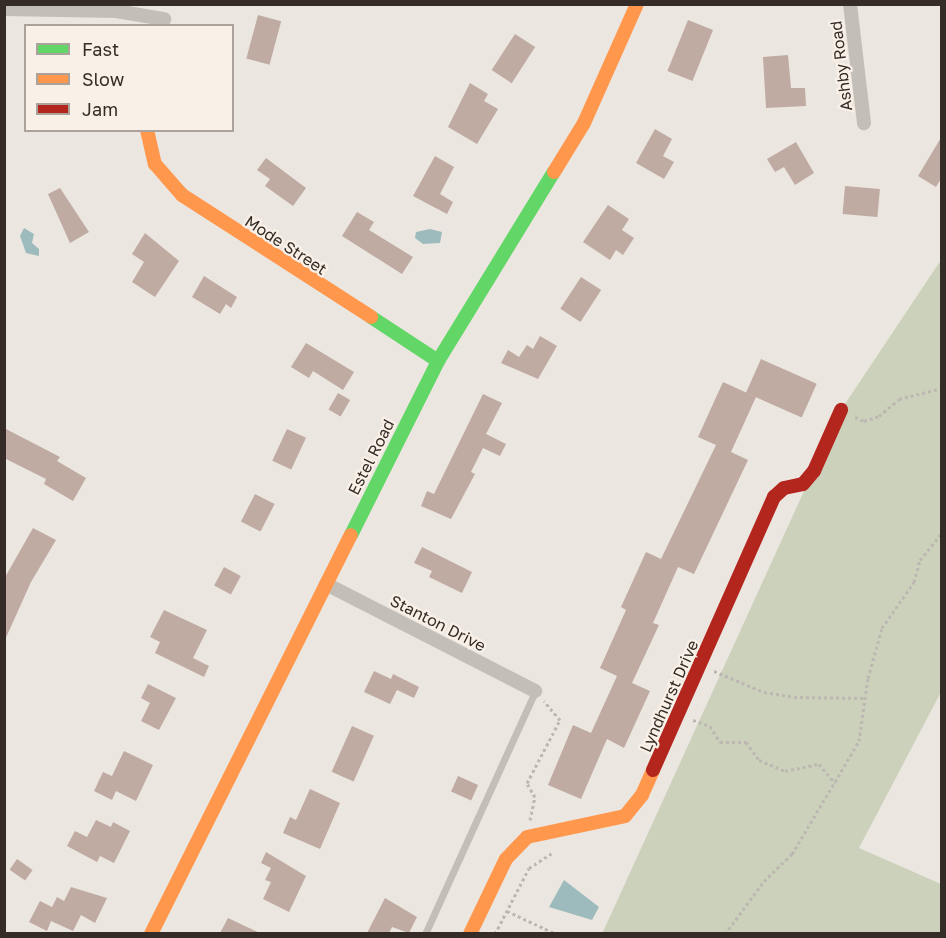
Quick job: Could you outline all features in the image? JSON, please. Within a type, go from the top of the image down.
[{"type":"street","points":[[4,9],[116,11],[163,22],[168,4]]},
{"type":"street","name":"Estel Road","points":[[151,933],[438,361],[584,123],[637,4]]},
{"type":"street","name":"Ashby Road","points":[[850,4],[864,123]]},
{"type":"street","name":"Mode Street","points":[[147,132],[155,164],[183,195],[438,361]]},
{"type":"street","name":"Lyndhurst Drive","points":[[527,837],[626,816],[642,795],[679,716],[774,497],[784,489],[803,484],[814,471],[841,410]]},
{"type":"street","name":"Stanton Drive","points":[[326,584],[535,691]]},
{"type":"street","points":[[470,933],[506,859],[527,837]]},
{"type":"lane","points":[[425,933],[535,691]]},
{"type":"path","points":[[841,410],[864,421],[879,417],[899,399],[942,388]]},
{"type":"path","points":[[725,933],[737,915],[792,854],[859,741],[865,698],[882,628],[914,582],[920,560],[942,533]]},
{"type":"path","points":[[701,665],[764,692],[794,697],[865,698]]},
{"type":"path","points":[[527,837],[535,797],[527,783],[560,720],[535,691]]},
{"type":"path","points":[[679,716],[711,726],[720,742],[746,742],[759,760],[785,771],[819,764],[835,783]]},
{"type":"path","points":[[495,933],[529,868],[552,853]]},
{"type":"path","points":[[507,911],[556,933]]},
{"type":"green space","points":[[941,260],[941,692],[859,848],[941,884],[941,933],[602,934],[841,410]]},
{"type":"water","points":[[24,228],[34,234],[32,243],[39,249],[39,256],[26,253],[20,236]]},
{"type":"water","points":[[430,229],[442,232],[440,243],[423,244],[415,238],[416,232]]},
{"type":"water","points":[[564,880],[599,907],[592,920],[549,907]]},
{"type":"building","points":[[258,15],[281,21],[270,65],[246,58]]},
{"type":"building","points":[[688,20],[713,30],[692,81],[667,71]]},
{"type":"building","points":[[515,34],[535,47],[512,83],[492,70]]},
{"type":"building","points":[[788,55],[791,88],[805,88],[806,106],[766,108],[763,57]]},
{"type":"building","points":[[470,83],[488,94],[484,101],[498,109],[477,144],[448,127]]},
{"type":"building","points":[[655,129],[672,139],[663,156],[674,162],[664,179],[636,163]]},
{"type":"building","points":[[942,136],[942,177],[936,187],[918,176]]},
{"type":"building","points":[[796,142],[814,173],[795,185],[784,167],[775,172],[767,159]]},
{"type":"building","points":[[435,156],[454,167],[440,194],[453,202],[447,214],[413,196]]},
{"type":"building","points":[[266,158],[306,188],[293,206],[265,186],[270,179],[257,170]]},
{"type":"building","points":[[845,186],[880,189],[877,217],[843,214]]},
{"type":"building","points":[[60,188],[89,232],[70,243],[48,194]]},
{"type":"building","points":[[608,205],[629,219],[622,230],[634,238],[623,255],[616,250],[610,260],[583,242]]},
{"type":"building","points":[[357,212],[374,222],[369,230],[413,257],[402,274],[342,236]]},
{"type":"building","points":[[145,233],[179,261],[155,297],[132,282],[144,262],[132,254]]},
{"type":"building","points":[[204,276],[237,297],[231,308],[226,304],[220,314],[192,297]]},
{"type":"building","points":[[581,277],[601,290],[580,322],[560,309]]},
{"type":"building","points":[[540,336],[557,346],[538,379],[501,363],[508,350],[519,357],[527,345],[533,349]]},
{"type":"building","points":[[306,343],[354,372],[343,390],[313,371],[309,378],[291,367]]},
{"type":"building","points":[[761,359],[817,384],[802,418],[746,393]]},
{"type":"building","points":[[723,382],[756,397],[731,452],[748,460],[694,574],[678,567],[653,623],[659,625],[632,683],[650,691],[624,748],[607,739],[581,799],[548,785],[573,725],[591,733],[617,676],[600,668],[626,610],[621,607],[646,552],[661,559],[716,445],[698,437]]},
{"type":"building","points":[[338,393],[350,400],[341,416],[328,409]]},
{"type":"building","points":[[483,394],[502,403],[486,434],[506,444],[500,456],[483,448],[471,472],[475,474],[451,519],[421,506],[427,491],[434,494]]},
{"type":"building","points":[[4,428],[60,457],[57,461],[86,478],[73,501],[44,484],[46,479],[4,458]]},
{"type":"building","points":[[287,429],[306,438],[291,470],[272,461]]},
{"type":"building","points":[[255,494],[275,504],[261,532],[241,522]]},
{"type":"building","points":[[33,528],[56,540],[31,582],[4,642],[4,579]]},
{"type":"building","points":[[422,547],[472,572],[462,593],[429,577],[432,571],[414,563]]},
{"type":"building","points":[[224,567],[241,576],[231,594],[214,586]]},
{"type":"building","points":[[164,610],[207,630],[193,658],[209,666],[204,677],[155,653],[160,642],[150,637]]},
{"type":"building","points":[[374,671],[391,679],[393,674],[419,687],[414,698],[397,690],[390,704],[364,692]]},
{"type":"building","points":[[148,684],[176,698],[159,730],[141,721],[150,703],[141,698]]},
{"type":"building","points":[[352,726],[374,736],[354,781],[332,772]]},
{"type":"building","points":[[124,751],[153,765],[136,801],[116,791],[112,800],[94,791],[103,772],[112,776]]},
{"type":"building","points":[[458,776],[478,785],[471,800],[451,792]]},
{"type":"building","points":[[310,789],[340,803],[320,849],[283,833],[290,817],[296,820]]},
{"type":"building","points":[[96,820],[111,827],[113,822],[130,831],[114,863],[100,856],[97,862],[67,846],[75,831],[87,837]]},
{"type":"building","points":[[266,852],[306,876],[289,912],[263,899],[271,882],[265,880],[271,868],[261,863]]},
{"type":"building","points":[[17,859],[33,870],[25,881],[10,870]]},
{"type":"building","points":[[71,887],[107,898],[95,923],[81,915],[73,931],[51,921],[47,931],[29,922],[40,901],[52,907],[57,897],[64,901]]},
{"type":"building","points":[[385,898],[417,917],[409,933],[392,927],[389,933],[367,933]]},
{"type":"building","points":[[228,918],[260,933],[220,933]]},
{"type":"traffic: fast","points":[[351,535],[438,361],[554,172]]},
{"type":"traffic: fast","points":[[371,317],[438,361]]},
{"type":"traffic: slow","points":[[554,172],[584,123],[637,4]]},
{"type":"traffic: slow","points":[[147,132],[155,164],[182,195],[371,317]]},
{"type":"traffic: slow","points":[[151,934],[351,535]]},
{"type":"traffic: slow","points":[[470,934],[506,859],[527,837],[625,816],[642,795],[653,770]]},
{"type":"traffic: jam","points":[[653,770],[774,497],[784,488],[803,484],[814,471],[841,410]]}]
